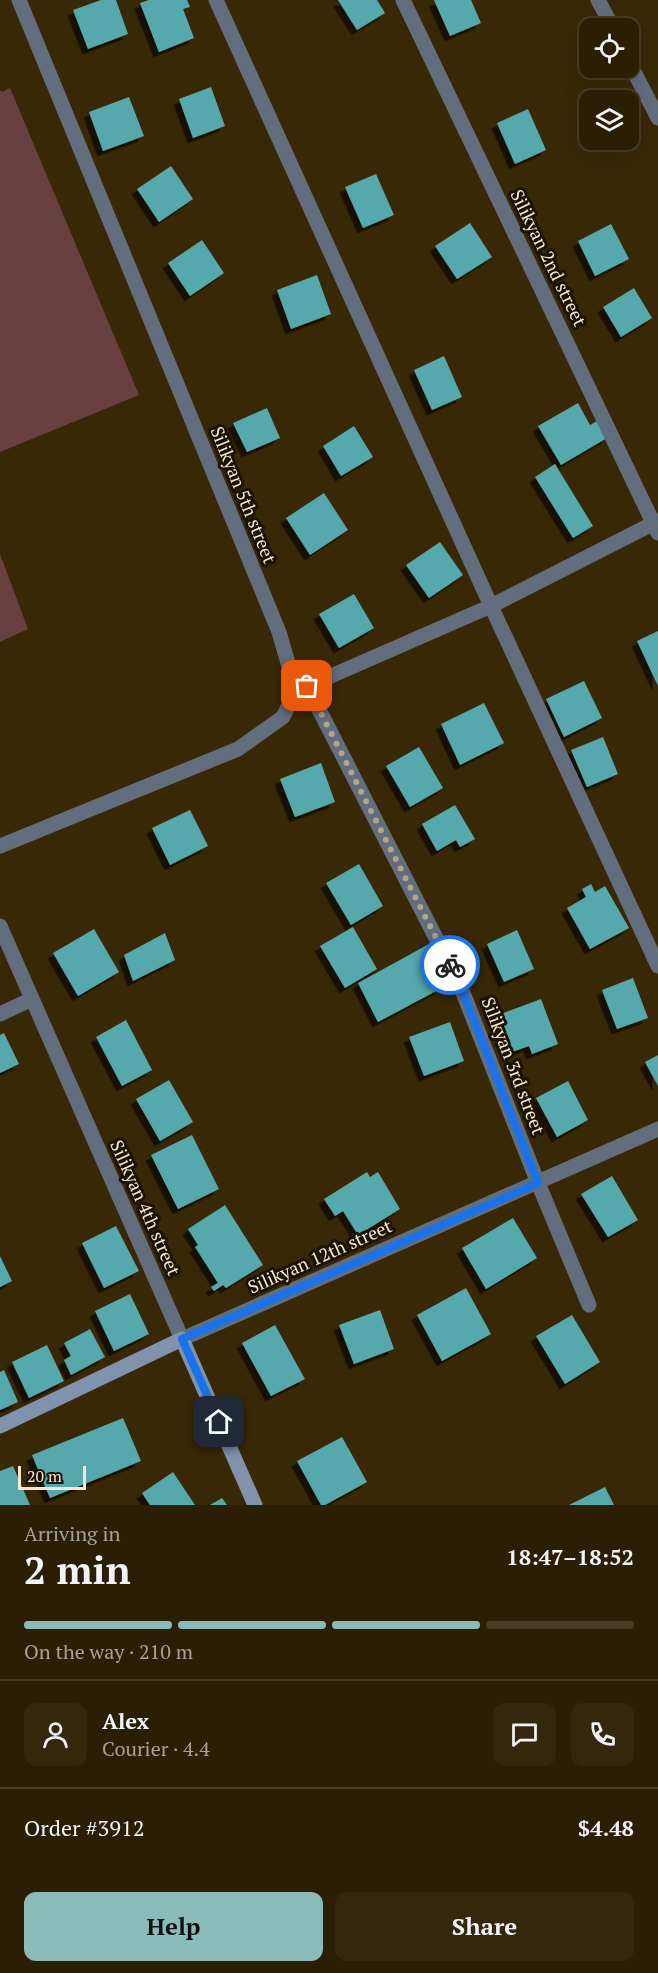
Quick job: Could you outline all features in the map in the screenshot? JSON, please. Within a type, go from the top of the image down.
[{"type":"main road","name":"Silikyan 12th street","points":[[0,1425],[182,1339]]},
{"type":"main road","name":"Silikyan 4th street","points":[[182,1339],[255,1505]]},
{"type":"street","name":"Silikyan 5th street","points":[[19,0],[302,689]]},
{"type":"street","points":[[216,0],[491,606],[658,966]]},
{"type":"street","name":"Silikyan 2nd street","points":[[403,0],[656,526]]},
{"type":"street","points":[[598,0],[608,18]]},
{"type":"street","points":[[637,78],[658,117]]},
{"type":"street","points":[[0,846],[238,749],[283,717],[302,689],[491,606],[656,526]]},
{"type":"street","name":"Silikyan 3rd street","points":[[302,689],[460,985],[589,1305]]},
{"type":"street","name":"Silikyan 4th street","points":[[0,926],[182,1339]]},
{"type":"street","points":[[0,1014],[32,999]]},
{"type":"street","name":"Silikyan 12th street","points":[[182,1339],[658,1129]]},
{"type":"shaded area","points":[[10,88],[139,395],[0,452],[0,90],[2,92]]},
{"type":"shaded area","points":[[0,554],[28,629],[0,642]]},
{"type":"building","points":[[101,0],[116,0],[128,34],[88,49],[73,10]]},
{"type":"building","points":[[149,0],[187,0],[190,7],[183,9],[194,38],[159,52],[140,3]]},
{"type":"building","points":[[338,0],[377,0],[385,13],[357,30]]},
{"type":"building","points":[[434,0],[471,0],[481,23],[450,36]]},
{"type":"building","points":[[211,87],[225,126],[193,138],[179,99]]},
{"type":"building","points":[[129,97],[144,136],[103,151],[89,112]]},
{"type":"building","points":[[528,109],[546,150],[515,164],[497,123]]},
{"type":"building","points":[[171,166],[193,199],[159,222],[137,189]]},
{"type":"building","points":[[376,174],[394,215],[363,228],[345,187]]},
{"type":"building","points":[[470,223],[492,257],[457,279],[435,246]]},
{"type":"building","points":[[611,224],[629,259],[595,276],[578,241]]},
{"type":"building","points":[[202,240],[224,273],[190,296],[168,263]]},
{"type":"building","points":[[317,275],[331,314],[291,329],[277,290]]},
{"type":"building","points":[[634,288],[652,318],[621,337],[603,307]]},
{"type":"building","points":[[444,356],[462,397],[432,410],[414,370]]},
{"type":"building","points":[[578,403],[590,425],[597,421],[607,438],[561,465],[538,426]]},
{"type":"building","points":[[267,408],[280,438],[247,452],[233,423]]},
{"type":"building","points":[[354,426],[373,457],[341,476],[323,446]]},
{"type":"building","points":[[555,464],[593,526],[573,538],[535,477]]},
{"type":"building","points":[[324,493],[348,530],[310,555],[286,518]]},
{"type":"building","points":[[440,542],[463,575],[429,598],[406,565]]},
{"type":"building","points":[[354,594],[374,628],[339,648],[319,614]]},
{"type":"building","points":[[658,631],[658,686],[637,641]]},
{"type":"building","points":[[584,681],[602,718],[564,737],[546,699]]},
{"type":"building","points":[[484,703],[504,743],[460,765],[441,724]]},
{"type":"building","points":[[603,737],[618,774],[587,787],[571,750]]},
{"type":"building","points":[[419,747],[443,788],[410,807],[386,766]]},
{"type":"building","points":[[321,763],[335,802],[295,817],[280,779]]},
{"type":"building","points":[[455,805],[475,839],[460,847],[456,840],[437,851],[422,824]]},
{"type":"building","points":[[190,810],[208,846],[170,865],[152,828]]},
{"type":"building","points":[[359,864],[383,906],[351,925],[326,883]]},
{"type":"building","points":[[591,884],[595,892],[605,886],[629,928],[590,949],[567,908],[586,897],[582,889]]},
{"type":"building","points":[[353,927],[377,969],[345,988],[320,946]]},
{"type":"building","points":[[94,929],[119,972],[78,996],[53,953]]},
{"type":"building","points":[[517,930],[534,969],[504,982],[487,944]]},
{"type":"building","points":[[165,933],[175,960],[133,981],[124,955]]},
{"type":"building","points":[[429,944],[442,969],[432,975],[440,989],[378,1022],[358,983]]},
{"type":"building","points":[[633,978],[648,1018],[617,1029],[602,990]]},
{"type":"building","points":[[541,999],[558,1044],[532,1054],[529,1046],[512,1052],[498,1015]]},
{"type":"building","points":[[126,1020],[152,1070],[122,1086],[96,1037]]},
{"type":"building","points":[[450,1022],[464,1061],[424,1076],[409,1037]]},
{"type":"building","points":[[4,1033],[19,1064],[0,1073],[0,1035]]},
{"type":"building","points":[[658,1055],[658,1086],[645,1062]]},
{"type":"building","points":[[169,1080],[193,1122],[160,1141],[136,1099]]},
{"type":"building","points":[[568,1081],[588,1120],[557,1137],[536,1098]]},
{"type":"building","points":[[192,1135],[219,1189],[178,1209],[151,1155]]},
{"type":"building","points":[[367,1172],[370,1177],[378,1172],[400,1209],[358,1235],[343,1211],[335,1216],[324,1199]]},
{"type":"building","points":[[612,1176],[638,1220],[608,1237],[581,1194]]},
{"type":"building","points":[[225,1205],[263,1265],[226,1288],[223,1285],[214,1291],[211,1287],[218,1283],[195,1247],[198,1245],[188,1229]]},
{"type":"building","points":[[513,1218],[537,1258],[486,1289],[462,1248]]},
{"type":"building","points":[[116,1226],[139,1271],[104,1288],[82,1243]]},
{"type":"building","points":[[0,1256],[12,1281],[0,1287]]},
{"type":"building","points":[[466,1288],[491,1334],[442,1361],[417,1315]]},
{"type":"building","points":[[130,1294],[149,1334],[114,1351],[95,1311]]},
{"type":"building","points":[[380,1310],[394,1349],[354,1364],[339,1325]]},
{"type":"building","points":[[572,1315],[600,1362],[565,1384],[536,1336]]},
{"type":"building","points":[[275,1325],[305,1379],[271,1396],[242,1343]]},
{"type":"building","points":[[90,1329],[105,1357],[71,1375],[64,1360],[71,1356],[64,1343]]},
{"type":"building","points":[[47,1345],[64,1381],[29,1398],[12,1362]]},
{"type":"building","points":[[4,1370],[18,1402],[0,1410],[0,1372]]},
{"type":"building","points":[[123,1418],[141,1461],[50,1498],[32,1455]]},
{"type":"building","points":[[342,1437],[367,1482],[321,1505],[297,1461]]},
{"type":"building","points":[[13,1466],[30,1505],[0,1505],[0,1471]]},
{"type":"building","points":[[173,1472],[195,1505],[150,1505],[142,1493]]},
{"type":"building","points":[[605,1487],[614,1505],[569,1505]]},
{"type":"building","points":[[222,1498],[227,1505],[210,1505]]},
{"type":"way so far","points":[[307,686],[450,965]]},
{"type":"route","points":[[219,1422],[182,1339],[538,1183],[450,965]]}]
